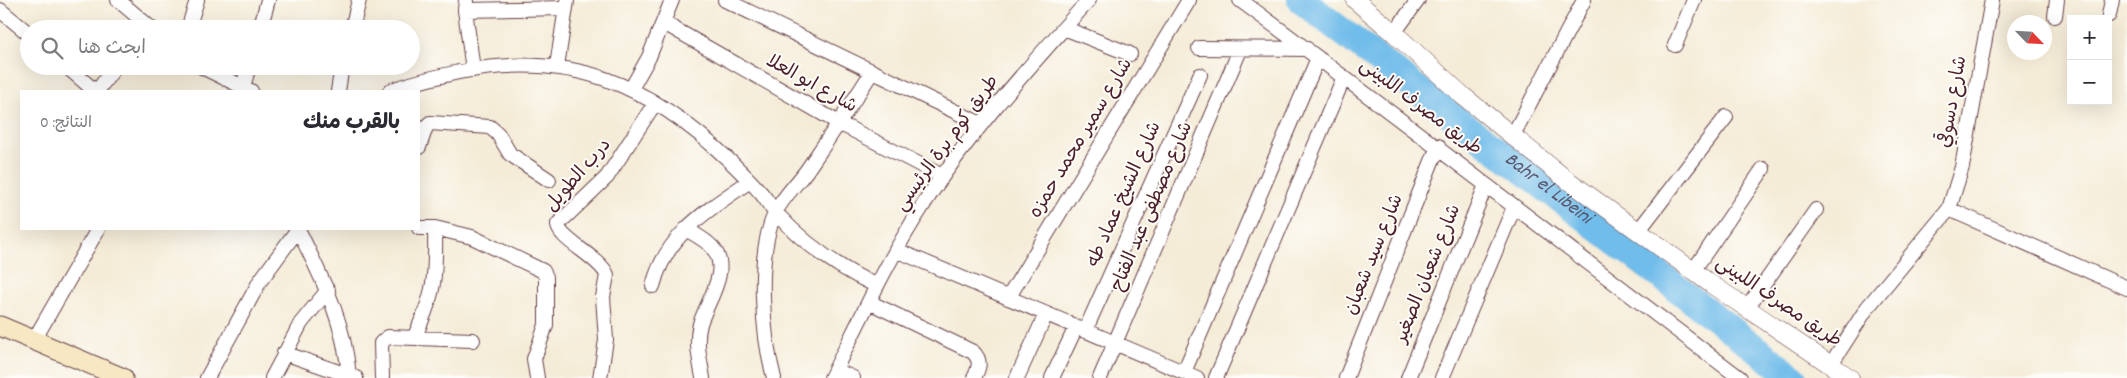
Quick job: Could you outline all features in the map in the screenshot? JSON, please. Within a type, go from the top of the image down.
[{"type":"main road","points":[[0,326],[123,378]]},
{"type":"street","points":[[118,0],[140,20]]},
{"type":"street","points":[[191,20],[197,0]]},
{"type":"street","points":[[262,20],[268,0]]},
{"type":"street","points":[[354,20],[359,0]]},
{"type":"street","points":[[631,88],[649,57],[672,0]]},
{"type":"street","points":[[725,0],[981,124]]},
{"type":"street","name":"طريق كوم برة الرئيسي","points":[[833,374],[896,250],[942,176],[981,124],[1089,0]]},
{"type":"street","name":"شارع سمير محمد حمزه","points":[[1008,298],[1189,0]]},
{"type":"street","name":"طريق مصرف اللبينى","points":[[1240,0],[1438,146],[1514,208],[1740,378]]},
{"type":"street","name":"طريق مصرف اللبينى","points":[[1355,0],[1463,96],[1562,176],[1693,271],[1850,378]]},
{"type":"street","points":[[1394,33],[1418,0]]},
{"type":"street","points":[[1512,137],[1584,0]]},
{"type":"street","points":[[1675,45],[1694,0]]},
{"type":"street","name":"شارع دسوقي","points":[[1949,209],[1962,166],[1992,0]]},
{"type":"street","points":[[2055,16],[2057,0]]},
{"type":"street","points":[[2109,15],[2112,0]]},
{"type":"street","points":[[473,70],[465,5],[566,4],[557,66]]},
{"type":"street","points":[[0,10],[20,27]]},
{"type":"street","name":"شارع ابو العلا","points":[[664,23],[840,122],[942,176]]},
{"type":"street","points":[[1064,28],[1130,54]]},
{"type":"street","points":[[1199,48],[1240,50],[1307,49]]},
{"type":"street","name":"شارع مصطفى عبد الفتاح","points":[[1100,378],[1240,50]]},
{"type":"street","points":[[1177,373],[1318,58]]},
{"type":"street","points":[[393,90],[442,76],[501,65],[557,66],[595,74],[631,88],[655,103],[711,145],[750,181],[775,213],[824,256],[877,286]]},
{"type":"street","points":[[774,378],[764,330],[763,301],[768,242],[775,213],[840,122],[872,72]]},
{"type":"street","points":[[77,75],[95,90]]},
{"type":"street","points":[[97,90],[109,75]]},
{"type":"street","points":[[218,75],[247,89],[248,75]]},
{"type":"street","points":[[338,90],[341,75]]},
{"type":"street","name":"شارع الشيخ عماد طه","points":[[1052,378],[1081,329],[1200,75]]},
{"type":"street","points":[[1216,378],[1344,77]]},
{"type":"street","name":"درب الطويل","points":[[600,378],[606,340],[604,297],[607,275],[602,266],[560,231],[558,224],[607,177],[655,103]]},
{"type":"street","points":[[1639,230],[1726,117]]},
{"type":"street","points":[[420,145],[426,127],[430,123],[490,127],[498,134],[510,154],[549,180]]},
{"type":"street","name":"شارع سيد شعبان","points":[[1346,378],[1438,146]]},
{"type":"street","points":[[1693,271],[1763,169]]},
{"type":"street","points":[[653,286],[657,268],[665,252],[686,229],[750,181]]},
{"type":"street","name":"شارع شعبان الصغير","points":[[1408,378],[1486,185]]},
{"type":"street","points":[[1442,378],[1514,208]]},
{"type":"street","points":[[1831,364],[1867,308],[1949,209],[2127,288]]},
{"type":"street","points":[[1747,308],[1816,210]]},
{"type":"street","points":[[420,228],[435,228],[484,242],[543,271],[546,277],[546,325],[534,359],[537,378]]},
{"type":"street","points":[[414,338],[433,292],[436,273],[435,228]]},
{"type":"street","points":[[686,229],[712,246],[720,265],[719,275],[700,323],[698,336],[703,378]]},
{"type":"street","points":[[34,340],[97,230]]},
{"type":"street","points":[[207,378],[260,281],[297,230]]},
{"type":"street","points":[[298,230],[328,290],[343,332],[352,377]]},
{"type":"street","points":[[896,250],[1116,344],[1177,373],[1197,378]]},
{"type":"street","points":[[272,378],[284,353],[312,307],[328,290]]},
{"type":"street","points":[[868,302],[973,352],[979,360],[979,366],[974,378]]},
{"type":"street","points":[[1017,378],[1046,314]]},
{"type":"street","points":[[382,378],[381,348],[384,339],[388,337],[472,340]]},
{"type":"street","points":[[284,353],[352,377]]},
{"type":"street","points":[[833,374],[853,378]]},
{"type":"waterway","name":"Bahr el Libeini","points":[[1301,0],[1794,378]]}]
